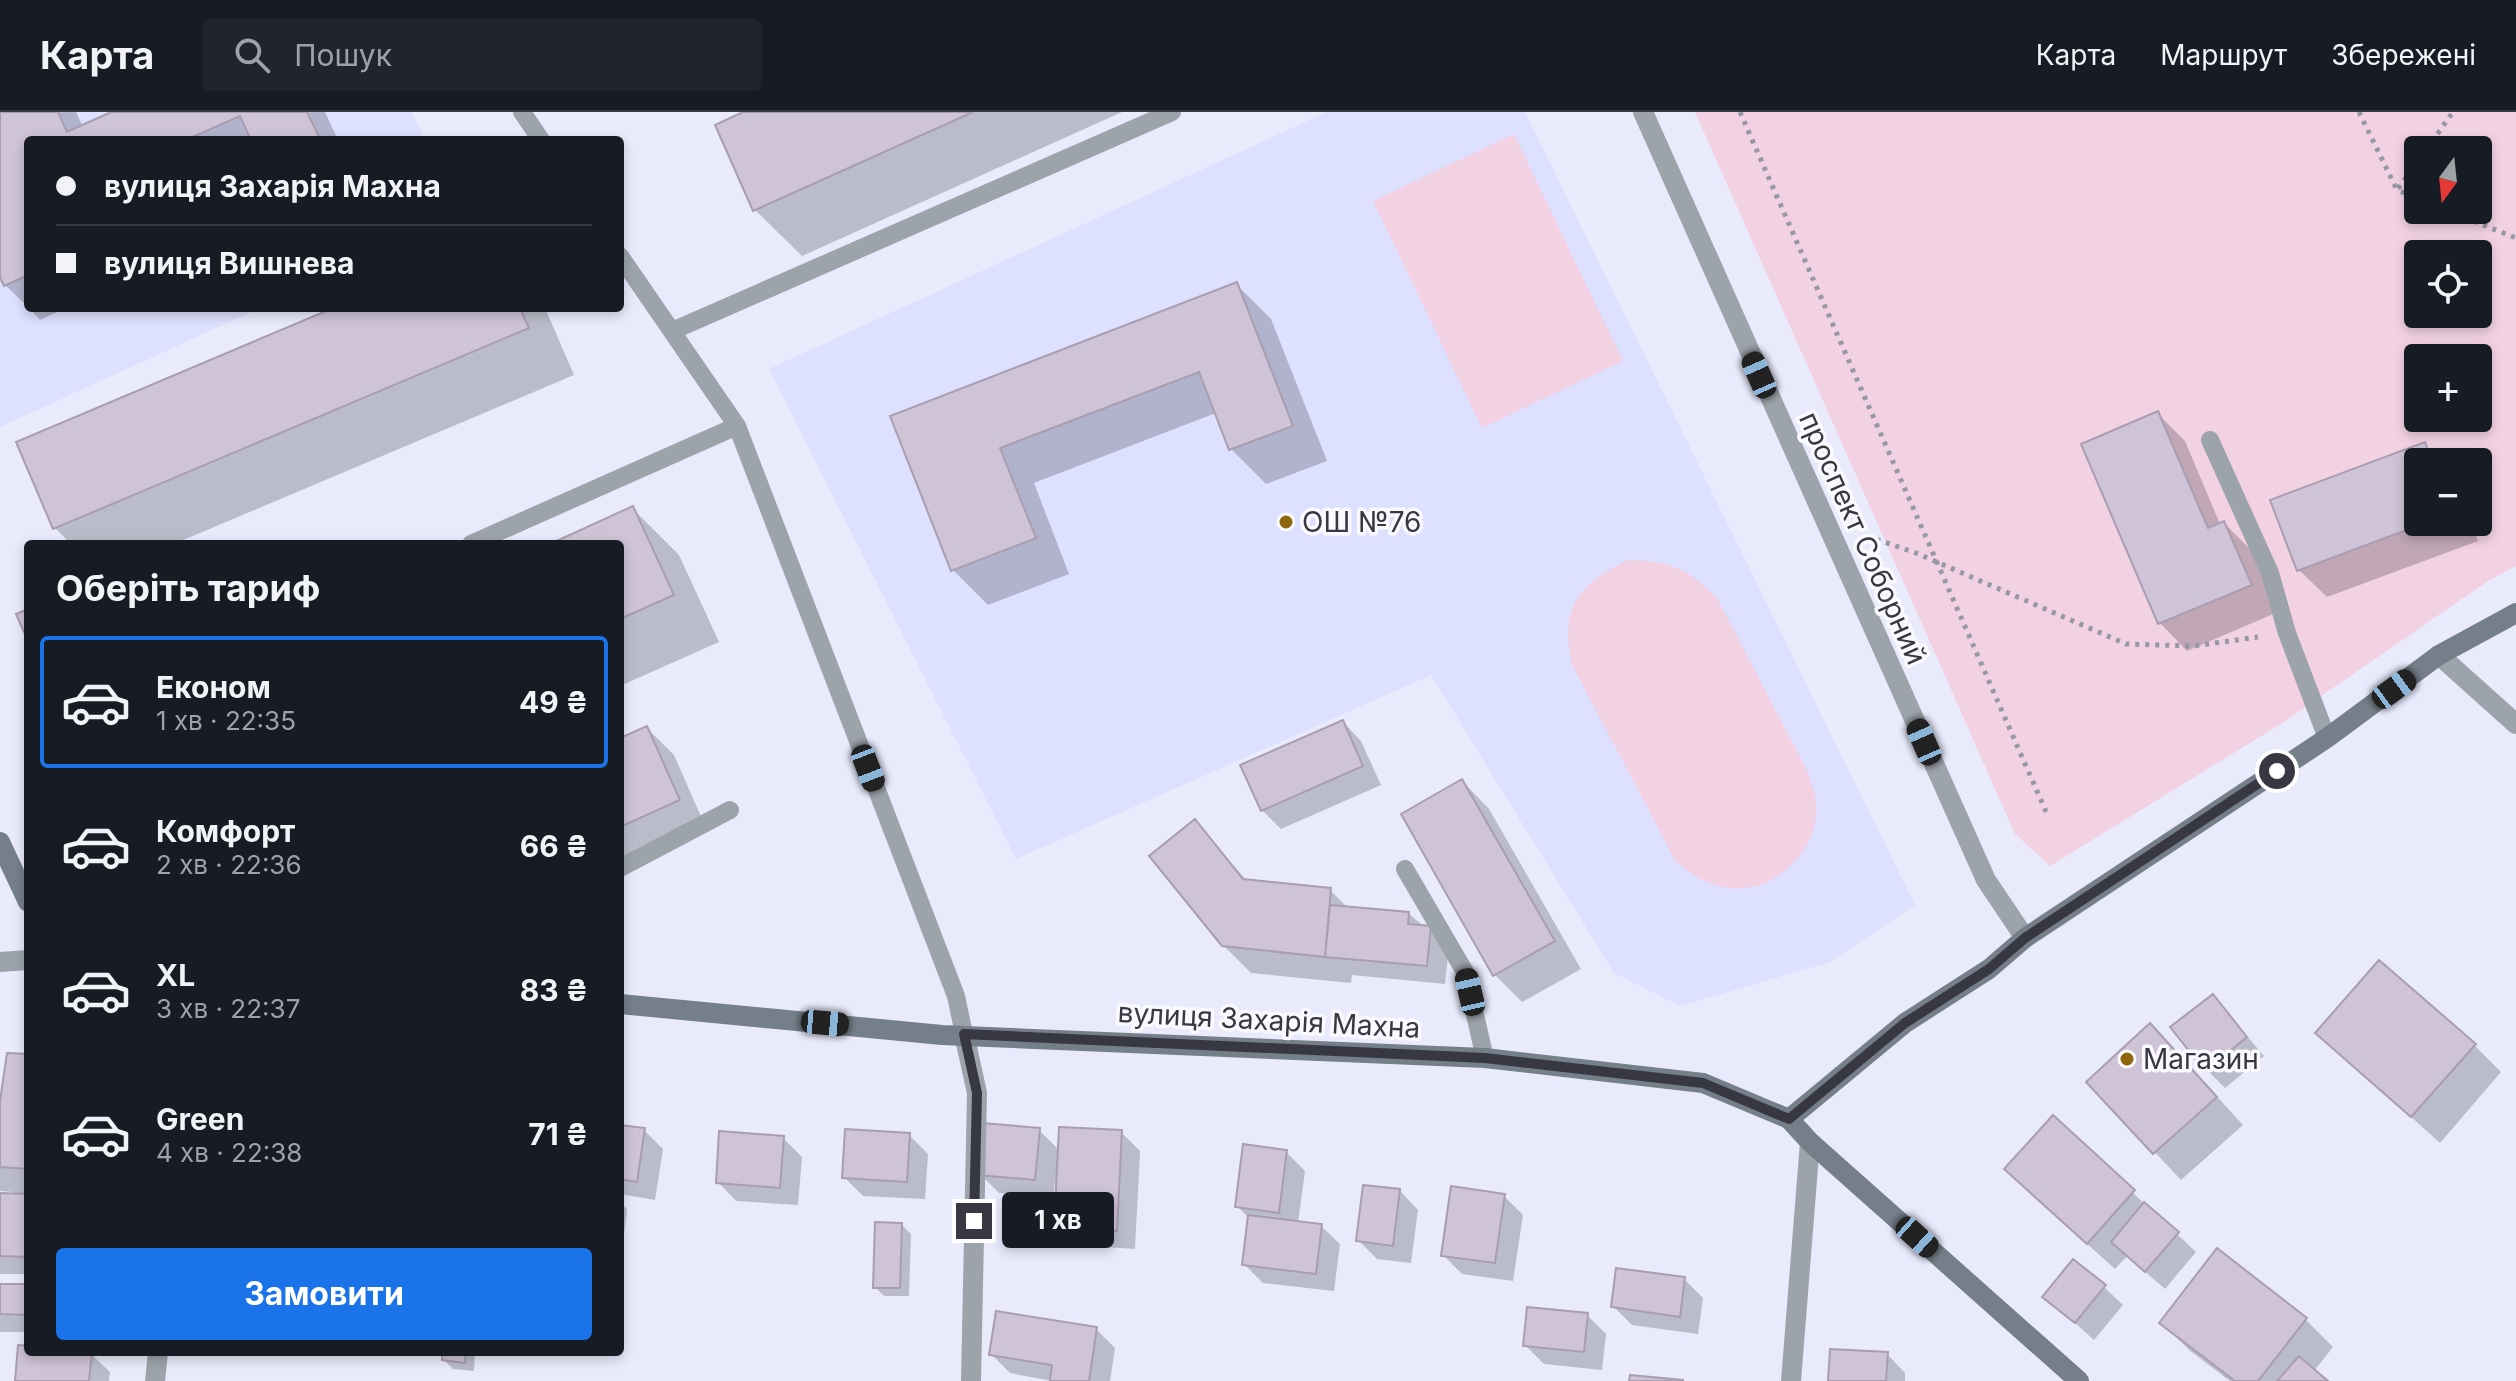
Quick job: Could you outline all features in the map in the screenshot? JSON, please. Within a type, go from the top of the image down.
[{"type":"street","name":"проспект Соборний","points":[[1643,112],[1986,880],[2025,938]]},
{"type":"street","points":[[2079,1381],[1810,1142],[1789,1119],[1905,1023],[1989,969],[2025,938],[2327,738],[2439,655],[2516,613]]},
{"type":"street","points":[[2439,655],[2516,724]]},
{"type":"street","points":[[0,842],[24,893]]},
{"type":"street","points":[[0,962],[24,960]]},
{"type":"street","name":"вулиця Захарія Махна","points":[[624,1004],[964,1034],[1485,1058],[1703,1083],[1789,1119]]},
{"type":"street","points":[[964,1034],[977,1093],[971,1381]]},
{"type":"street","points":[[1791,1381],[1810,1142]]},
{"type":"street","points":[[155,1381],[158,1356]]},
{"type":"lane","points":[[522,112],[538,136]]},
{"type":"lane","points":[[672,331],[1172,112]]},
{"type":"lane","points":[[624,262],[737,426],[956,996],[964,1034]]},
{"type":"lane","points":[[480,540],[737,426]]},
{"type":"lane","points":[[2210,440],[2270,573],[2287,633],[2327,738]]},
{"type":"lane","points":[[624,866],[730,810]]},
{"type":"lane","points":[[1405,869],[1465,972],[1485,1058]]},
{"type":"path","points":[[1740,112],[2047,814]]},
{"type":"path","points":[[2359,112],[2397,190],[2404,193]]},
{"type":"path","points":[[2436,136],[2453,112]]},
{"type":"path","points":[[2397,190],[2404,180]]},
{"type":"path","points":[[2481,224],[2516,238]]},
{"type":"path","points":[[1824,521],[1938,563],[2126,644],[2194,646],[2287,633]]},
{"type":"shaded area","points":[[0,112],[412,112],[423,136],[24,136],[24,312],[251,312],[0,427]]},
{"type":"shaded area","name":"ОШ №76","points":[[1327,112],[1525,112],[1915,905],[1830,962],[1680,1006],[1614,973],[1431,675],[1016,859],[769,369]]},
{"type":"shaded area","points":[[1695,112],[2516,112],[2516,566],[2488,581],[2284,722],[2050,866],[2015,834]]},
{"type":"shaded area","points":[[1514,134],[1623,361],[1482,428],[1373,201]]},
{"type":"shaded area","points":[[1628,560],[1656,562],[1677,568],[1717,598],[1808,772],[1816,802],[1810,839],[1801,855],[1773,879],[1738,889],[1719,886],[1701,880],[1676,862],[1572,665],[1568,629],[1576,600],[1596,578]]},
{"type":"building","points":[[0,112],[58,112],[67,132],[111,112],[307,112],[319,136],[249,136],[240,116],[195,136],[24,136],[24,277],[4,286],[0,278]]},
{"type":"building","points":[[743,112],[973,112],[753,211],[715,125]]},
{"type":"building","points":[[1237,282],[1293,426],[1229,450],[1199,372],[1000,448],[1036,538],[951,571],[890,416]]},
{"type":"building","points":[[324,312],[522,312],[529,328],[53,529],[16,442]]},
{"type":"building","points":[[2158,411],[2208,528],[2224,521],[2252,585],[2158,624],[2081,444]]},
{"type":"building","points":[[2425,442],[2427,448],[2409,448]]},
{"type":"building","points":[[2404,450],[2404,531],[2297,571],[2270,500]]},
{"type":"building","points":[[633,506],[674,595],[624,617],[624,540],[559,540]]},
{"type":"building","points":[[24,611],[24,632],[16,614]]},
{"type":"building","points":[[1343,720],[1363,766],[1261,811],[1240,765]]},
{"type":"building","points":[[647,726],[680,800],[624,825],[624,736]]},
{"type":"building","points":[[1462,779],[1555,941],[1493,976],[1401,814]]},
{"type":"building","points":[[1195,819],[1243,879],[1331,888],[1325,957],[1222,946],[1149,856]]},
{"type":"building","points":[[1330,905],[1409,912],[1408,924],[1431,926],[1427,966],[1325,957]]},
{"type":"building","points":[[2379,960],[2476,1044],[2411,1117],[2315,1033]]},
{"type":"building","points":[[2213,994],[2247,1037],[2205,1071],[2170,1027]]},
{"type":"building","points":[[2150,1023],[2217,1097],[2153,1154],[2086,1082]]},
{"type":"building","points":[[7,1053],[24,1054],[24,1169],[0,1167],[0,1101]]},
{"type":"building","points":[[2053,1115],[2135,1190],[2087,1244],[2004,1169]]},
{"type":"building","points":[[982,1123],[1040,1128],[1035,1180],[978,1175]]},
{"type":"building","points":[[624,1125],[645,1128],[637,1182],[624,1180]]},
{"type":"building","points":[[1059,1127],[1122,1130],[1117,1231],[1054,1228]]},
{"type":"building","points":[[845,1129],[910,1133],[907,1182],[842,1178]]},
{"type":"building","points":[[719,1131],[784,1136],[780,1188],[716,1183]]},
{"type":"building","points":[[1243,1144],[1287,1150],[1279,1213],[1235,1207]]},
{"type":"building","points":[[1363,1185],[1400,1189],[1393,1246],[1356,1241]]},
{"type":"building","points":[[1451,1186],[1505,1194],[1495,1263],[1441,1256]]},
{"type":"building","points":[[0,1193],[24,1194],[24,1257],[0,1256]]},
{"type":"building","points":[[2144,1202],[2179,1232],[2145,1272],[2111,1242]]},
{"type":"building","points":[[1248,1215],[1322,1224],[1316,1274],[1242,1265]]},
{"type":"building","points":[[875,1222],[902,1223],[900,1288],[873,1288]]},
{"type":"building","points":[[2217,1248],[2307,1318],[2258,1381],[2235,1381],[2159,1323]]},
{"type":"building","points":[[2073,1259],[2106,1285],[2075,1323],[2042,1297]]},
{"type":"building","points":[[1616,1268],[1685,1277],[1680,1317],[1611,1307]]},
{"type":"building","points":[[0,1284],[24,1284],[24,1315],[0,1314]]},
{"type":"building","points":[[1527,1307],[1588,1313],[1584,1352],[1523,1346]]},
{"type":"building","points":[[996,1311],[1097,1327],[1089,1381],[1050,1381],[1052,1365],[989,1355]]},
{"type":"building","points":[[18,1345],[24,1346],[24,1356],[92,1356],[89,1381],[15,1381]]},
{"type":"building","points":[[1830,1349],[1888,1352],[1886,1381],[1828,1381]]},
{"type":"building","points":[[442,1356],[466,1356],[465,1363],[442,1360]]},
{"type":"building","points":[[2299,1356],[2328,1381],[2277,1381]]},
{"type":"building","points":[[1630,1375],[1683,1380],[1683,1381],[1629,1381]]},
{"type":"place","name":"ОШ №76","points":[[1286,522]]},
{"type":"place","name":"Магазин","points":[[2127,1059]]},
{"type":"route","points":[[974,1221],[977,1093],[964,1034],[1485,1058],[1703,1083],[1789,1119],[1905,1023],[1989,969],[2025,938],[2277,771]]}]
